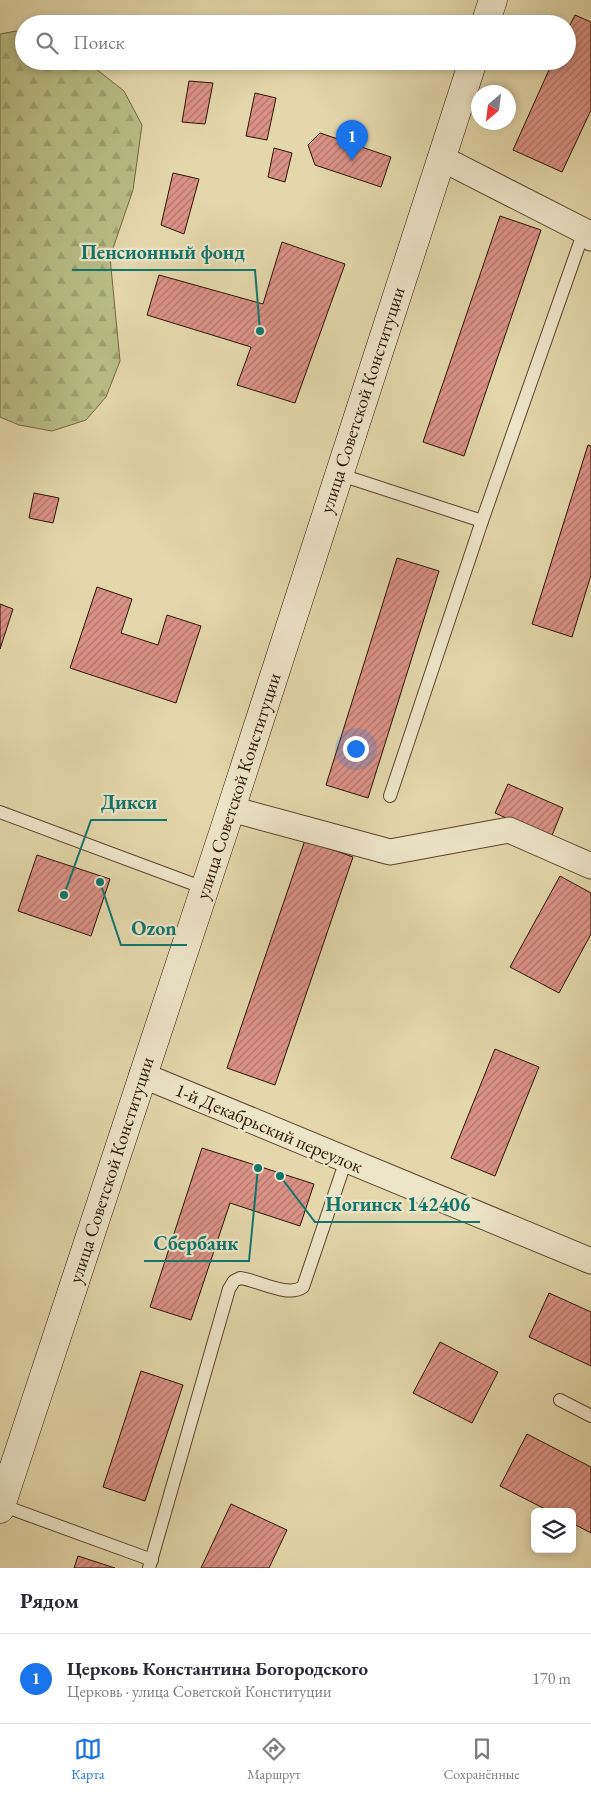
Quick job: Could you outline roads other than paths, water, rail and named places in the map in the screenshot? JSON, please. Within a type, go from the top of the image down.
[{"type":"street","points":[[488,15],[493,0]]},
{"type":"street","name":"улица Советской Конституции","points":[[1,1507],[231,810],[470,70]]},
{"type":"street","points":[[441,158],[588,234]]},
{"type":"street","points":[[231,810],[390,852],[509,830],[591,866]]},
{"type":"street","name":"1-й Декабрьский переулок","points":[[142,1075],[591,1261]]},
{"type":"lane","points":[[390,796],[482,521],[588,234]]},
{"type":"lane","points":[[338,474],[482,521]]},
{"type":"lane","points":[[0,812],[204,888]]},
{"type":"lane","points":[[1,1507],[150,1564],[229,1289],[234,1281],[240,1278],[288,1291],[297,1291],[303,1287],[346,1160]]},
{"type":"lane","points":[[560,1400],[591,1416]]},
{"type":"place","name":"Церковь Константина Богородского","points":[[352,161]]},
{"type":"place","name":"Пенсионный фонд","points":[[260,331]]},
{"type":"place","name":"Ozon","points":[[100,882]]},
{"type":"place","name":"Дикси","points":[[64,895]]},
{"type":"place","name":"Сбербанк","points":[[258,1168]]},
{"type":"place","name":"Ногинск 142406","points":[[280,1176]]}]
